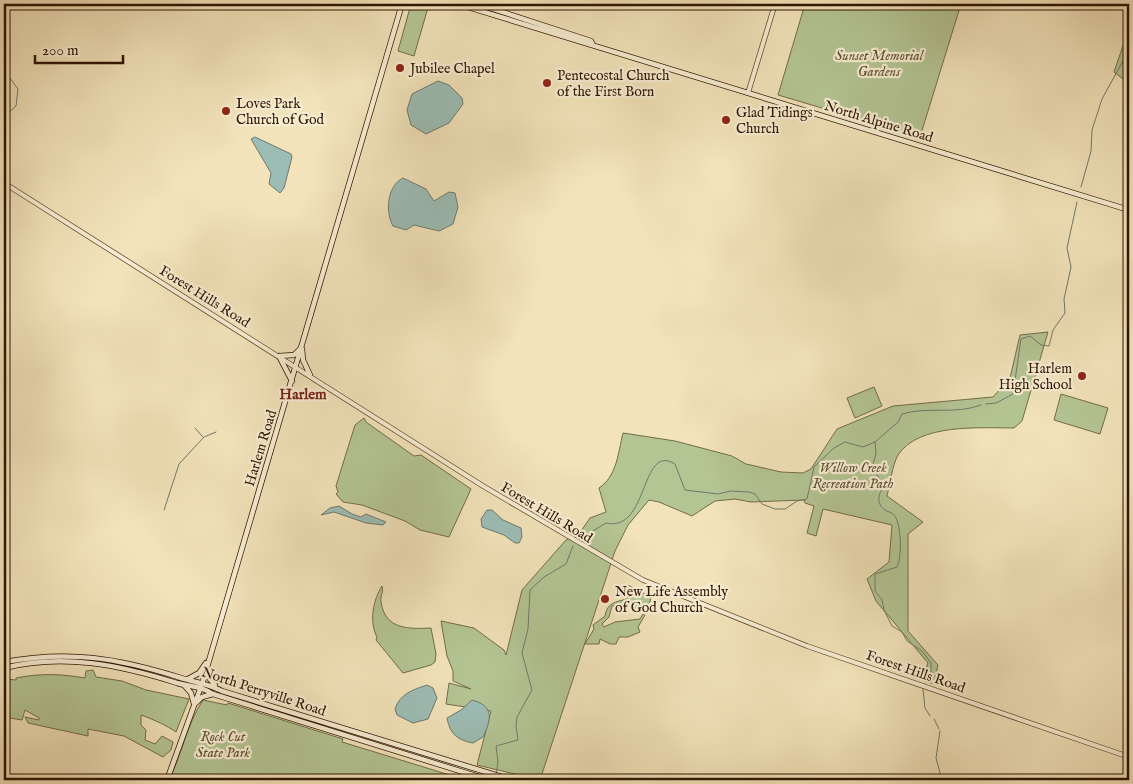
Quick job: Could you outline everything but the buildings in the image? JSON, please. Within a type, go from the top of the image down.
[{"type":"main road","name":"Harlem Road","points":[[167,780],[202,684],[402,4]]},
{"type":"main road","name":"North Alpine Road","points":[[458,4],[590,46],[593,44]]},
{"type":"main road","name":"North Alpine Road","points":[[478,4],[591,41],[593,44],[1129,210]]},
{"type":"main road","points":[[292,381],[279,356],[294,355],[302,346]]},
{"type":"main road","points":[[302,346],[303,360],[310,375]]},
{"type":"main road","name":"North Perryville Road","points":[[4,662],[46,656],[81,656],[128,662],[183,682]]},
{"type":"main road","points":[[194,706],[191,694],[183,682],[199,673],[209,658]]},
{"type":"main road","points":[[209,658],[207,667],[210,679],[222,691]]},
{"type":"main road","name":"North Perryville Road","points":[[4,668],[41,662],[93,663],[139,671],[183,682],[202,684],[511,780]]},
{"type":"main road","name":"North Perryville Road","points":[[202,684],[213,694],[488,780]]},
{"type":"main road","points":[[194,706],[202,697],[213,694]]},
{"type":"street","points":[[748,93],[775,4]]},
{"type":"street","name":"Forest Hills Road","points":[[4,183],[491,491],[643,580],[807,646],[1129,757]]},
{"type":"green space","points":[[411,4],[429,4],[414,56],[398,51]]},
{"type":"green space","name":"Sunset Memorial Gardens","points":[[805,4],[961,4],[920,137],[778,95]]},
{"type":"green space","points":[[1129,33],[1129,82],[1127,82],[1114,72],[1127,34]]},
{"type":"green space","name":"Willow Creek Recreation Path","points":[[1048,332],[1022,421],[1014,428],[968,428],[935,432],[920,437],[908,445],[898,455],[894,464],[887,496],[923,522],[908,534],[908,631],[938,665],[934,684],[922,680],[928,663],[876,601],[867,579],[889,562],[892,525],[823,509],[816,536],[807,533],[814,506],[805,503],[804,500],[751,502],[735,499],[715,501],[692,516],[659,502],[649,500],[628,525],[615,551],[540,780],[477,765],[491,711],[446,704],[449,683],[471,689],[453,681],[453,671],[447,656],[441,621],[474,628],[504,650],[506,655],[522,590],[566,540],[579,534],[590,518],[606,512],[599,488],[613,471],[623,433],[675,441],[732,456],[746,464],[781,472],[803,473],[811,469],[837,429],[893,406],[993,397],[1010,378],[1020,335]]},
{"type":"green space","points":[[874,387],[882,406],[855,418],[847,398]]},
{"type":"green space","points":[[1061,394],[1108,408],[1100,434],[1054,420]]},
{"type":"green space","points":[[364,418],[366,422],[414,456],[421,455],[471,489],[449,537],[420,530],[405,521],[362,505],[343,502],[336,494],[338,492],[336,486],[355,425]]},
{"type":"green space","points":[[628,585],[651,597],[650,602],[643,609],[612,606],[609,617],[602,624],[604,627],[615,622],[640,619],[643,614],[645,615],[638,627],[640,632],[628,637],[619,637],[616,644],[610,644],[600,639],[599,644],[585,644],[594,629],[593,625],[605,616],[608,608],[615,602],[627,599]]},
{"type":"green space","points":[[382,586],[381,600],[383,611],[387,618],[399,626],[407,628],[431,628],[436,654],[435,662],[431,665],[403,673],[376,640],[373,611],[376,598]]},
{"type":"green space","points":[[93,670],[96,677],[122,681],[146,690],[189,699],[176,732],[159,722],[141,715],[141,725],[146,730],[145,740],[155,744],[162,736],[173,742],[171,750],[163,757],[124,736],[88,729],[88,736],[28,723],[25,717],[39,720],[39,718],[25,710],[22,720],[4,717],[6,679],[16,680],[16,678],[34,675],[85,678],[86,671]]},
{"type":"green space","name":"Rock Cut State Park","points":[[203,700],[227,705],[228,703],[343,739],[342,742],[466,780],[169,780],[197,709]]},
{"type":"water","points":[[438,81],[449,85],[462,98],[463,104],[449,123],[426,134],[411,125],[407,110],[412,94]]},
{"type":"water","points":[[255,137],[291,154],[292,157],[284,188],[280,193],[269,184],[271,173],[251,139]]},
{"type":"water","points":[[403,178],[426,189],[434,201],[449,192],[455,193],[458,207],[453,224],[439,231],[414,225],[406,230],[393,226],[389,214],[389,200],[394,187]]},
{"type":"water","points":[[339,506],[352,514],[361,517],[366,514],[386,522],[383,525],[366,523],[334,512],[321,515],[330,508]]},
{"type":"water","points":[[487,510],[492,510],[503,520],[521,528],[522,537],[519,543],[515,543],[504,535],[482,527],[481,519]]},
{"type":"water","points":[[427,685],[433,688],[437,698],[428,719],[413,723],[397,715],[395,709],[403,696]]},
{"type":"water","points":[[472,700],[485,706],[489,714],[488,725],[483,737],[473,743],[455,735],[450,728],[447,718],[461,710]]},
{"type":"waterway","points":[[1081,187],[1091,151],[1092,130],[1102,99],[1129,50]]},
{"type":"waterway","points":[[4,70],[18,89],[16,106],[4,117]]},
{"type":"waterway","points":[[986,404],[996,403],[1013,394],[1021,339],[1030,336],[1041,345],[1049,346],[1053,330],[1065,313],[1064,299],[1071,267],[1067,248],[1077,202]]},
{"type":"waterway","points":[[578,540],[606,523],[620,522],[630,515],[638,503],[649,476],[656,465],[664,461],[675,464],[685,490],[718,494],[731,491],[749,492],[755,494],[762,504],[775,509],[785,509],[797,501],[807,499],[814,467],[834,448],[845,442],[863,447],[875,442],[898,422],[902,414],[922,411],[961,410],[981,405]]},
{"type":"waterway","points":[[195,428],[203,437]]},
{"type":"waterway","points":[[164,510],[179,464],[204,437],[216,432]]},
{"type":"waterway","points":[[875,442],[876,453]]},
{"type":"waterway","points":[[876,454],[872,467],[884,486],[880,492],[879,502],[882,508],[892,513],[896,518],[900,531],[900,548],[897,567],[875,574],[875,591],[882,600],[884,610],[892,626],[902,632],[907,641],[922,651],[931,663],[931,671],[926,682]]},
{"type":"waterway","points":[[495,780],[498,762],[496,746],[518,740],[517,717],[532,690],[522,653],[528,629],[530,590],[544,577],[566,564],[573,546]]},
{"type":"waterway","points":[[923,689],[925,708],[930,716]]},
{"type":"waterway","points":[[934,719],[939,729]]},
{"type":"waterway","points":[[940,731],[936,758],[942,780]]},
{"type":"place","name":"Jubilee Chapel","points":[[400,68]]},
{"type":"place","name":"Pentecostal Church of the First Born","points":[[547,83]]},
{"type":"place","name":"Loves Park Church of God","points":[[226,111]]},
{"type":"place","name":"Glad Tidings Church","points":[[726,120]]},
{"type":"place","name":"Harlem High School","points":[[1082,376]]},
{"type":"place","name":"New Life Assembly of God Church","points":[[605,599]]},
{"type":"district","name":"Harlem","points":[[303,394]]}]
